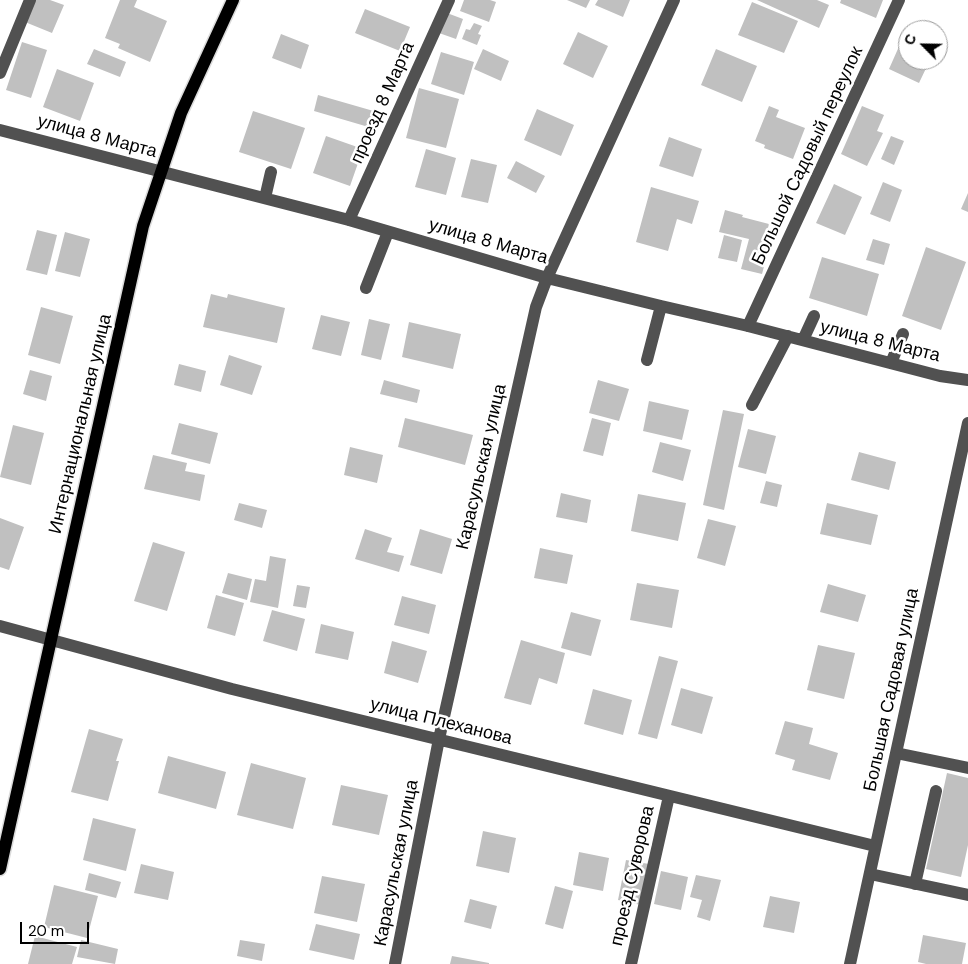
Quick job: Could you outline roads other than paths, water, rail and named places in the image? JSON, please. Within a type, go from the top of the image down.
[{"type":"main road","name":"Интернациональная улица","points":[[0,869],[143,226],[180,113],[233,0]]},
{"type":"street","points":[[0,73],[30,0]]},
{"type":"street","name":"проезд 8 Марта","points":[[349,220],[449,0]]},
{"type":"street","name":"Карасульская улица","points":[[395,964],[439,739],[536,307],[547,278],[674,0]]},
{"type":"street","name":"Большой Садовый переулок","points":[[748,326],[899,0]]},
{"type":"street","name":"улица 8 Марта","points":[[0,130],[104,155],[161,172],[349,220],[547,278],[748,326],[940,376],[968,380]]},
{"type":"street","points":[[265,198],[272,172]]},
{"type":"street","points":[[366,288],[388,232]]},
{"type":"street","points":[[647,360],[661,306]]},
{"type":"street","points":[[803,340],[814,316]]},
{"type":"street","points":[[891,363],[903,334]]},
{"type":"street","points":[[752,405],[788,336]]},
{"type":"street","name":"Большая Садовая улица","points":[[850,964],[968,423]]},
{"type":"street","name":"улица Плеханова","points":[[0,626],[50,638],[232,689],[875,846]]},
{"type":"street","points":[[896,753],[968,768]]},
{"type":"street","points":[[915,884],[936,791]]},
{"type":"street","name":"проезд Суворова","points":[[631,964],[669,796]]},
{"type":"street","points":[[870,874],[968,896]]}]
